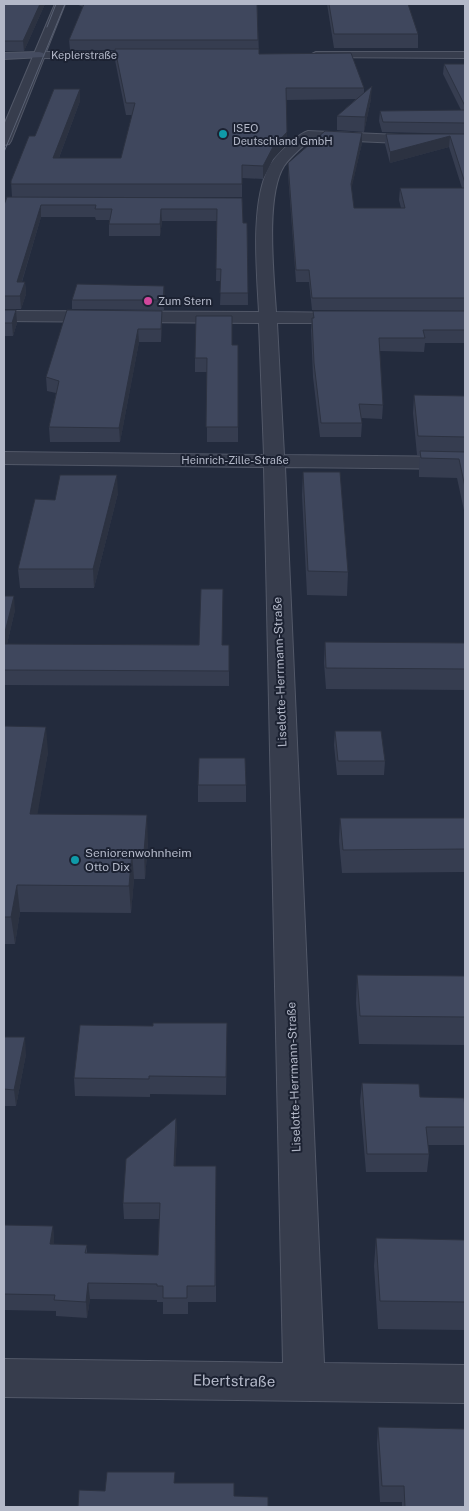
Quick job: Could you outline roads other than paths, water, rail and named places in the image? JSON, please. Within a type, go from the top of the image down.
[{"type":"main road","name":"Keplerstraße","points":[[4,56],[39,55]]},
{"type":"street","points":[[4,141],[60,4]]},
{"type":"street","name":"Keplerstraße","points":[[39,55],[165,55]]},
{"type":"street","points":[[304,55],[465,55]]},
{"type":"street","name":"Liselotte-Herrmann-Straße","points":[[304,1382],[274,460],[265,260],[256,204],[268,186],[276,167],[289,151],[308,134],[422,140],[465,139]]},
{"type":"street","points":[[4,316],[366,318]]},
{"type":"street","name":"Heinrich-Zille-Straße","points":[[4,458],[465,462]]},
{"type":"street","name":"Ebertstraße","points":[[4,1378],[465,1384]]},
{"type":"tram line","points":[[47,27],[56,4]]},
{"type":"tram line","points":[[4,152],[65,4]]},
{"type":"place","name":"ISEO Deutschland GmbH","points":[[223,134]]},
{"type":"place","name":"Zum Stern","points":[[148,301]]},
{"type":"place","name":"Seniorenwohnheim Otto Dix","points":[[75,860]]}]
